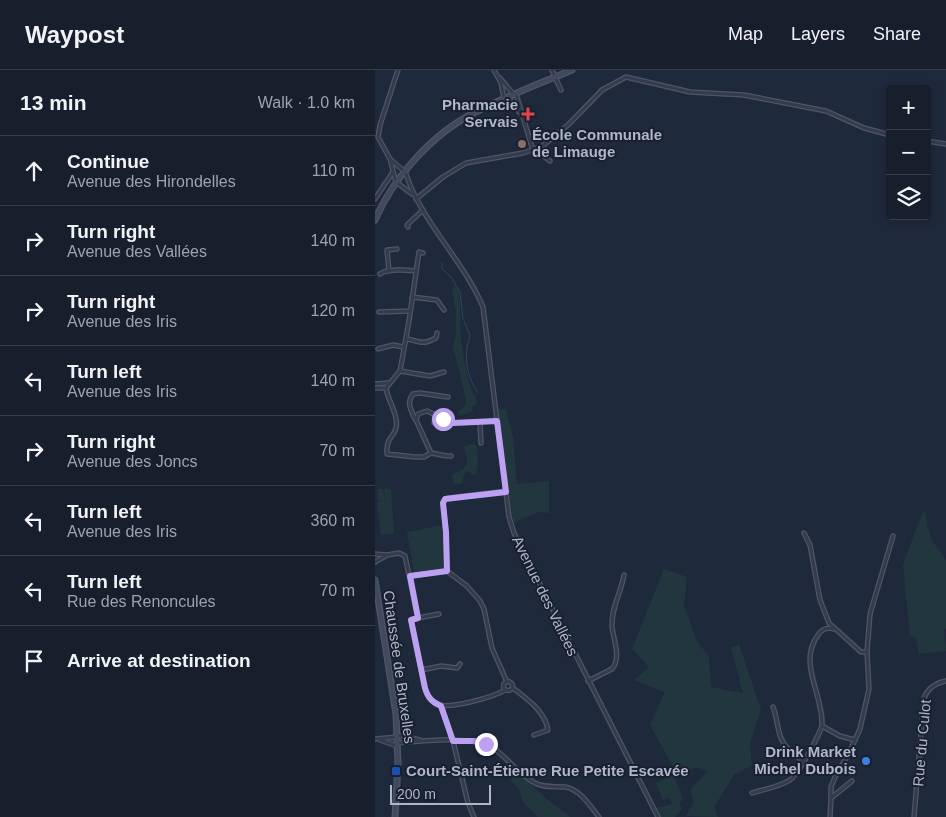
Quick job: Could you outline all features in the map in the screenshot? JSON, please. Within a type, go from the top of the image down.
[{"type":"main road","points":[[375,220],[396,182],[405,170],[436,140],[454,126],[473,113],[572,70]]},
{"type":"main road","name":"Chaussée de Bruxelles","points":[[375,580],[396,714],[398,782],[395,817]]},
{"type":"street","points":[[396,182],[390,159],[379,142],[378,133],[398,70]]},
{"type":"street","points":[[494,70],[515,94],[531,143],[535,149],[550,161]]},
{"type":"street","points":[[552,70],[561,90]]},
{"type":"street","points":[[498,75],[506,98],[522,116]]},
{"type":"street","points":[[415,198],[466,163],[541,147],[553,139],[602,90],[626,77],[690,92],[744,95],[826,111],[864,128],[886,134]]},
{"type":"street","points":[[931,142],[946,144]]},
{"type":"street","points":[[390,159],[405,170]]},
{"type":"street","name":"Avenue des Vallées","points":[[405,170],[415,198],[472,284],[483,307],[509,517],[513,533],[658,817]]},
{"type":"street","points":[[375,199],[394,171]]},
{"type":"street","name":"Avenue des Vallées","points":[[396,182],[415,198]]},
{"type":"street","points":[[408,227],[407,225],[423,210]]},
{"type":"street","points":[[389,271],[387,250],[397,249]]},
{"type":"street","points":[[385,388],[400,371],[415,271],[419,252],[423,253]]},
{"type":"street","points":[[380,274],[383,271],[415,271]]},
{"type":"street","points":[[436,295],[444,310]]},
{"type":"street","points":[[412,297],[437,300]]},
{"type":"street","points":[[379,312],[410,311]]},
{"type":"street","points":[[406,338],[421,344],[436,338],[437,333]]},
{"type":"street","points":[[378,349],[393,344],[404,347]]},
{"type":"street","points":[[400,371],[430,376],[444,372]]},
{"type":"street","points":[[375,384],[389,383]]},
{"type":"street","points":[[375,388],[385,388]]},
{"type":"street","points":[[385,388],[396,423],[396,431],[386,444],[387,454],[415,458],[424,457],[431,453],[451,456]]},
{"type":"street","points":[[431,453],[415,420],[409,405],[409,399],[413,394],[420,393],[448,397]]},
{"type":"street","points":[[415,420],[418,414],[427,411],[453,423],[497,421]]},
{"type":"street","points":[[435,415],[435,423],[444,427]]},
{"type":"street","points":[[481,422],[481,443]]},
{"type":"street","points":[[447,571],[443,503],[445,499],[506,492]]},
{"type":"street","points":[[804,533],[813,555],[821,600],[829,623],[861,652],[867,652]]},
{"type":"street","points":[[830,817],[831,787],[860,729],[869,689],[867,652],[870,614],[893,536]]},
{"type":"street","points":[[375,554],[399,553],[405,556],[418,618]]},
{"type":"street","points":[[375,562],[387,555]]},
{"type":"street","points":[[410,576],[447,571],[467,586],[480,600],[484,609],[492,648],[507,682],[511,683],[513,688],[536,706],[547,725],[548,730],[534,735]]},
{"type":"street","points":[[589,682],[615,666],[617,659],[613,618],[624,575]]},
{"type":"street","points":[[439,614],[411,620],[427,696],[434,703],[441,706],[494,696],[513,688]]},
{"type":"street","points":[[753,793],[783,784],[794,777],[818,737],[822,726],[822,714],[809,652],[811,646],[823,630],[834,629]]},
{"type":"street","points":[[421,670],[441,666],[457,668],[460,664]]},
{"type":"street","name":"Rue du Culot","points":[[914,817],[923,703],[926,692],[929,689],[935,684],[946,681]]},
{"type":"street","points":[[505,690],[503,685],[507,682]]},
{"type":"street","points":[[441,706],[453,741],[468,803],[474,817]]},
{"type":"street","points":[[773,706],[779,725],[780,737],[791,752],[803,761]]},
{"type":"street","points":[[822,726],[840,736],[855,740]]},
{"type":"street","points":[[376,740],[397,736],[423,740],[474,741],[486,744],[506,758],[532,782],[542,786],[566,787],[575,791],[599,817]]},
{"type":"street","points":[[376,740],[398,745],[423,740]]},
{"type":"street","points":[[831,798],[852,781]]},
{"type":"green space","points":[[454,286],[458,289],[459,296],[461,340],[465,366],[477,404],[472,406],[473,411],[460,416],[458,412],[466,405],[466,400],[453,346],[456,336],[456,312],[452,289]]},
{"type":"green space","points":[[506,409],[513,437],[517,484],[549,481],[549,513],[538,512],[513,523],[498,410]]},
{"type":"green space","points":[[471,444],[477,447],[478,462],[476,473],[473,475],[468,471],[465,472],[462,483],[454,485],[452,476],[463,469],[467,463],[464,447]]},
{"type":"green space","points":[[384,488],[391,489],[394,533],[381,535],[377,502],[385,500]]},
{"type":"green space","points":[[378,489],[383,489],[385,500],[378,501]]},
{"type":"green space","points":[[926,512],[927,526],[933,542],[946,560],[946,629],[944,629],[946,651],[919,654],[916,637],[910,636],[903,565],[922,513]]},
{"type":"green space","points":[[438,526],[443,527],[444,568],[414,573],[407,532]]},
{"type":"green space","points":[[664,569],[687,577],[684,606],[697,641],[709,657],[711,687],[743,693],[731,648],[739,644],[761,710],[750,743],[752,765],[734,775],[714,807],[718,817],[686,816],[694,803],[690,790],[708,771],[696,767],[678,776],[650,725],[665,692],[634,680],[649,667],[632,649]]},
{"type":"green space","points":[[508,764],[570,817],[538,817],[523,802],[519,789],[511,781]]},
{"type":"green space","points":[[673,775],[683,798],[679,803],[682,809],[675,817],[661,817],[656,808],[672,804],[669,797],[663,800],[656,783]]},
{"type":"waterway","points":[[442,263],[442,269],[451,277],[460,292],[463,319]]},
{"type":"waterway","points":[[464,321],[470,335],[466,353],[468,371],[478,393]]},
{"type":"place","name":"Pharmacie Servais","points":[[528,114]]},
{"type":"place","name":"École Communale de Limauge","points":[[522,144]]},
{"type":"place","name":"Drink Market Michel Dubois","points":[[866,761]]},
{"type":"place","name":"Court-Saint-Étienne Rue Petite Escavée","points":[[396,771]]},
{"type":"route","points":[[443,419],[453,423],[497,421],[506,492],[445,499],[443,503],[447,571],[410,576],[418,618],[411,620],[427,696],[434,703],[441,706],[453,741],[474,741],[486,744]]}]
